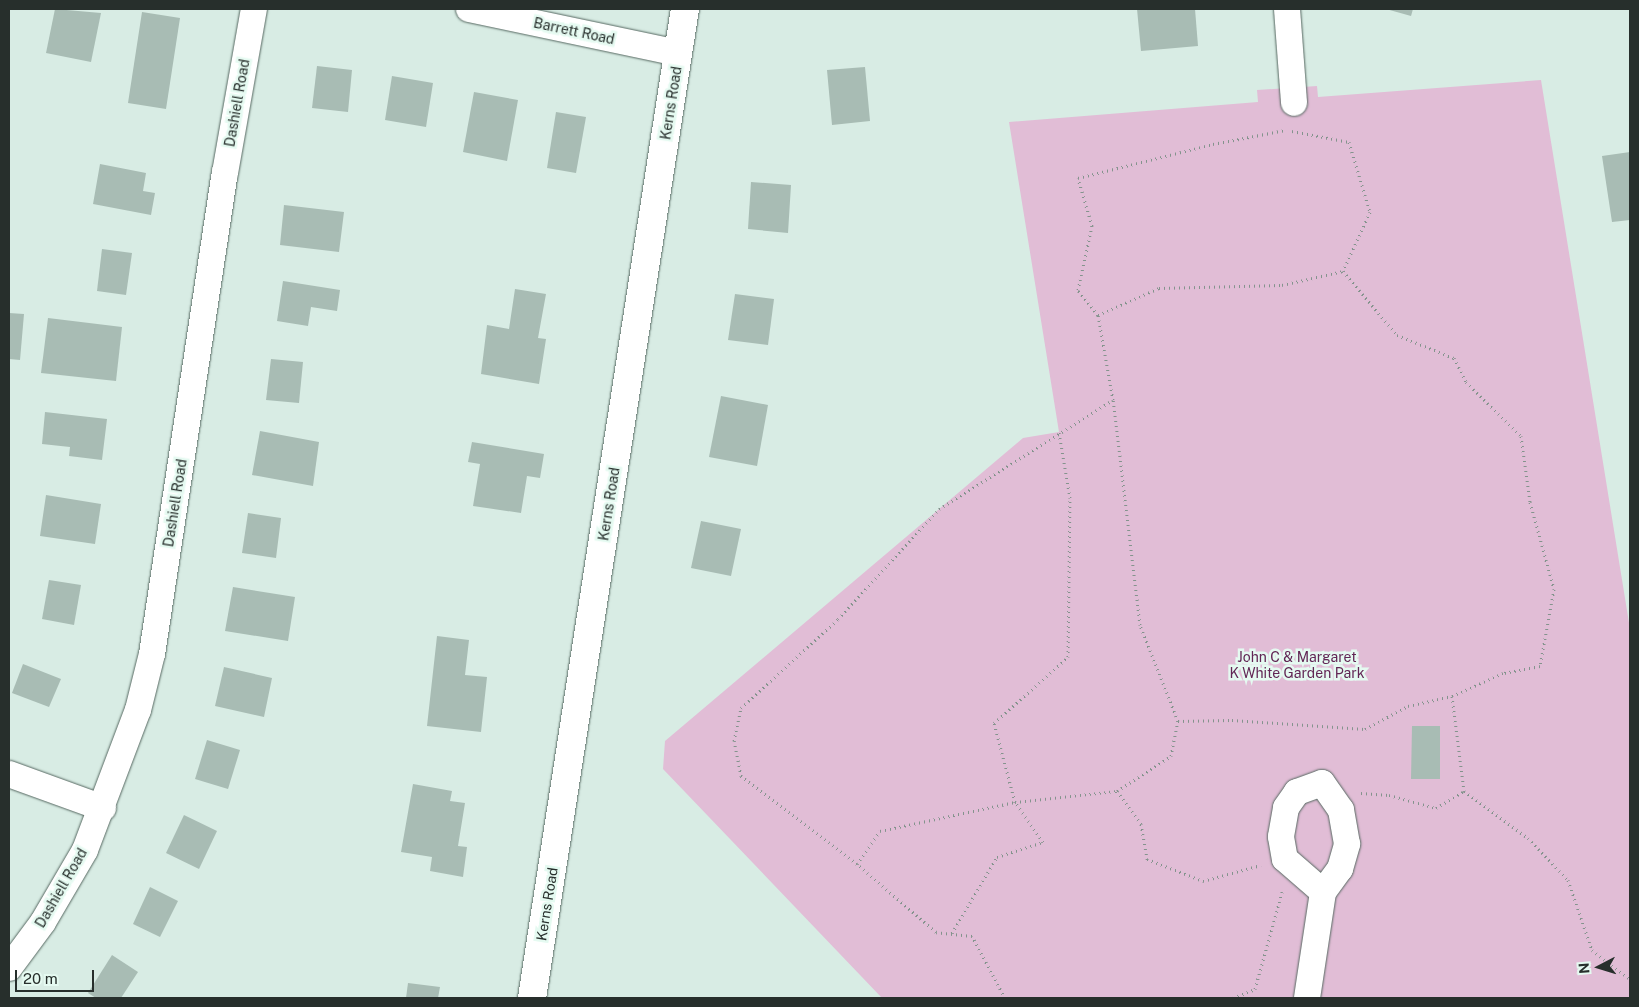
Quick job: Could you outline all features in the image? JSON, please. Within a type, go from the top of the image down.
[{"type":"street","name":"Dashiell Road","points":[[9,968],[43,922],[84,850],[103,808],[138,710],[152,654],[225,172],[254,9]]},
{"type":"street","name":"Barrett Road","points":[[469,9],[678,54]]},
{"type":"street","name":"Kerns Road","points":[[532,998],[685,9]]},
{"type":"street","points":[[1287,9],[1294,103]]},
{"type":"street","points":[[9,774],[103,808]]},
{"type":"street","points":[[1306,998],[1323,892],[1340,869],[1347,844],[1341,810],[1322,783],[1297,792],[1286,808],[1281,837],[1285,859],[1323,892]]},
{"type":"path","points":[[857,864],[880,831],[1015,802],[1117,791],[1171,756],[1178,721],[1140,625],[1113,400],[1098,315],[1078,290],[1092,226],[1078,178],[1282,129],[1349,142],[1370,212],[1343,271]]},
{"type":"path","points":[[1098,315],[1159,288],[1282,285],[1343,271]]},
{"type":"path","points":[[1178,721],[1232,720],[1365,729],[1408,706],[1452,696],[1504,673],[1540,666],[1554,590],[1530,502],[1521,436],[1466,382],[1454,358],[1396,336],[1343,271]]},
{"type":"path","points":[[1005,998],[972,936],[936,932],[857,864],[741,776],[734,741],[741,708],[838,619],[939,509],[1059,432],[1113,400]]},
{"type":"path","points":[[952,933],[997,858],[1043,842],[1015,802],[994,723],[1068,657],[1070,498],[1059,432]]},
{"type":"path","points":[[1452,696],[1464,791],[1528,838],[1568,880],[1592,950],[1630,978]]},
{"type":"path","points":[[1117,791],[1141,824],[1147,859],[1203,881],[1285,859],[1286,878],[1255,989],[1234,998]]},
{"type":"path","points":[[1329,794],[1389,795],[1436,808],[1464,791]]},
{"type":"green space","name":"John C & Margaret K White Garden Park","points":[[1541,80],[1630,629],[1630,998],[882,998],[663,769],[665,741],[1023,438],[1059,432],[1009,122],[1258,102],[1257,90],[1317,86],[1318,97]]},
{"type":"building","points":[[55,9],[101,13],[91,62],[46,53]]},
{"type":"building","points":[[1137,9],[1195,9],[1198,46],[1141,51]]},
{"type":"building","points":[[1386,9],[1413,9],[1411,16]]},
{"type":"building","points":[[142,12],[180,18],[166,109],[128,103]]},
{"type":"building","points":[[317,66],[352,70],[348,112],[312,108]]},
{"type":"building","points":[[865,67],[870,121],[832,125],[827,70]]},
{"type":"building","points":[[392,76],[433,83],[426,127],[385,120]]},
{"type":"building","points":[[474,92],[518,100],[507,161],[463,152]]},
{"type":"building","points":[[556,112],[586,117],[576,173],[547,168]]},
{"type":"building","points":[[1630,152],[1630,220],[1612,222],[1602,156]]},
{"type":"building","points":[[100,164],[146,173],[143,191],[155,193],[151,215],[93,204]]},
{"type":"building","points":[[751,182],[791,185],[788,233],[748,229]]},
{"type":"building","points":[[284,205],[344,212],[339,252],[280,245]]},
{"type":"building","points":[[102,249],[132,253],[126,295],[97,291]]},
{"type":"building","points":[[283,281],[340,290],[337,311],[311,307],[308,326],[277,321]]},
{"type":"building","points":[[515,289],[546,294],[538,338],[546,339],[539,384],[481,374],[487,325],[509,329]]},
{"type":"building","points":[[735,294],[774,299],[768,345],[728,340]]},
{"type":"building","points":[[9,313],[24,314],[20,360],[9,359]]},
{"type":"building","points":[[48,318],[122,327],[116,381],[41,373]]},
{"type":"building","points":[[271,359],[303,362],[299,403],[266,400]]},
{"type":"building","points":[[721,396],[768,405],[757,466],[709,457]]},
{"type":"building","points":[[45,412],[107,419],[102,460],[69,456],[70,447],[42,444]]},
{"type":"building","points":[[260,431],[319,442],[313,486],[252,475]]},
{"type":"building","points":[[472,442],[544,454],[540,478],[527,476],[521,513],[473,506],[480,464],[468,462]]},
{"type":"building","points":[[46,495],[101,504],[95,544],[40,536]]},
{"type":"building","points":[[248,513],[281,518],[276,558],[242,553]]},
{"type":"building","points":[[701,521],[741,529],[731,576],[691,568]]},
{"type":"building","points":[[49,580],[81,585],[74,625],[42,619]]},
{"type":"building","points":[[233,587],[295,597],[288,641],[225,631]]},
{"type":"building","points":[[437,636],[469,640],[465,675],[487,677],[481,732],[427,726]]},
{"type":"building","points":[[23,664],[61,679],[49,707],[12,693]]},
{"type":"building","points":[[224,667],[272,678],[264,717],[215,706]]},
{"type":"building","points":[[1412,726],[1440,726],[1440,779],[1411,779]]},
{"type":"building","points":[[207,740],[240,750],[228,789],[195,779]]},
{"type":"building","points":[[413,784],[452,791],[450,801],[465,803],[458,846],[467,847],[463,877],[430,871],[432,857],[401,852]]},
{"type":"building","points":[[184,815],[217,831],[199,869],[166,853]]},
{"type":"building","points":[[150,887],[178,901],[160,937],[133,924]]},
{"type":"building","points":[[112,955],[138,972],[121,998],[96,998],[88,993]]},
{"type":"building","points":[[408,983],[440,987],[438,998],[406,998]]}]
